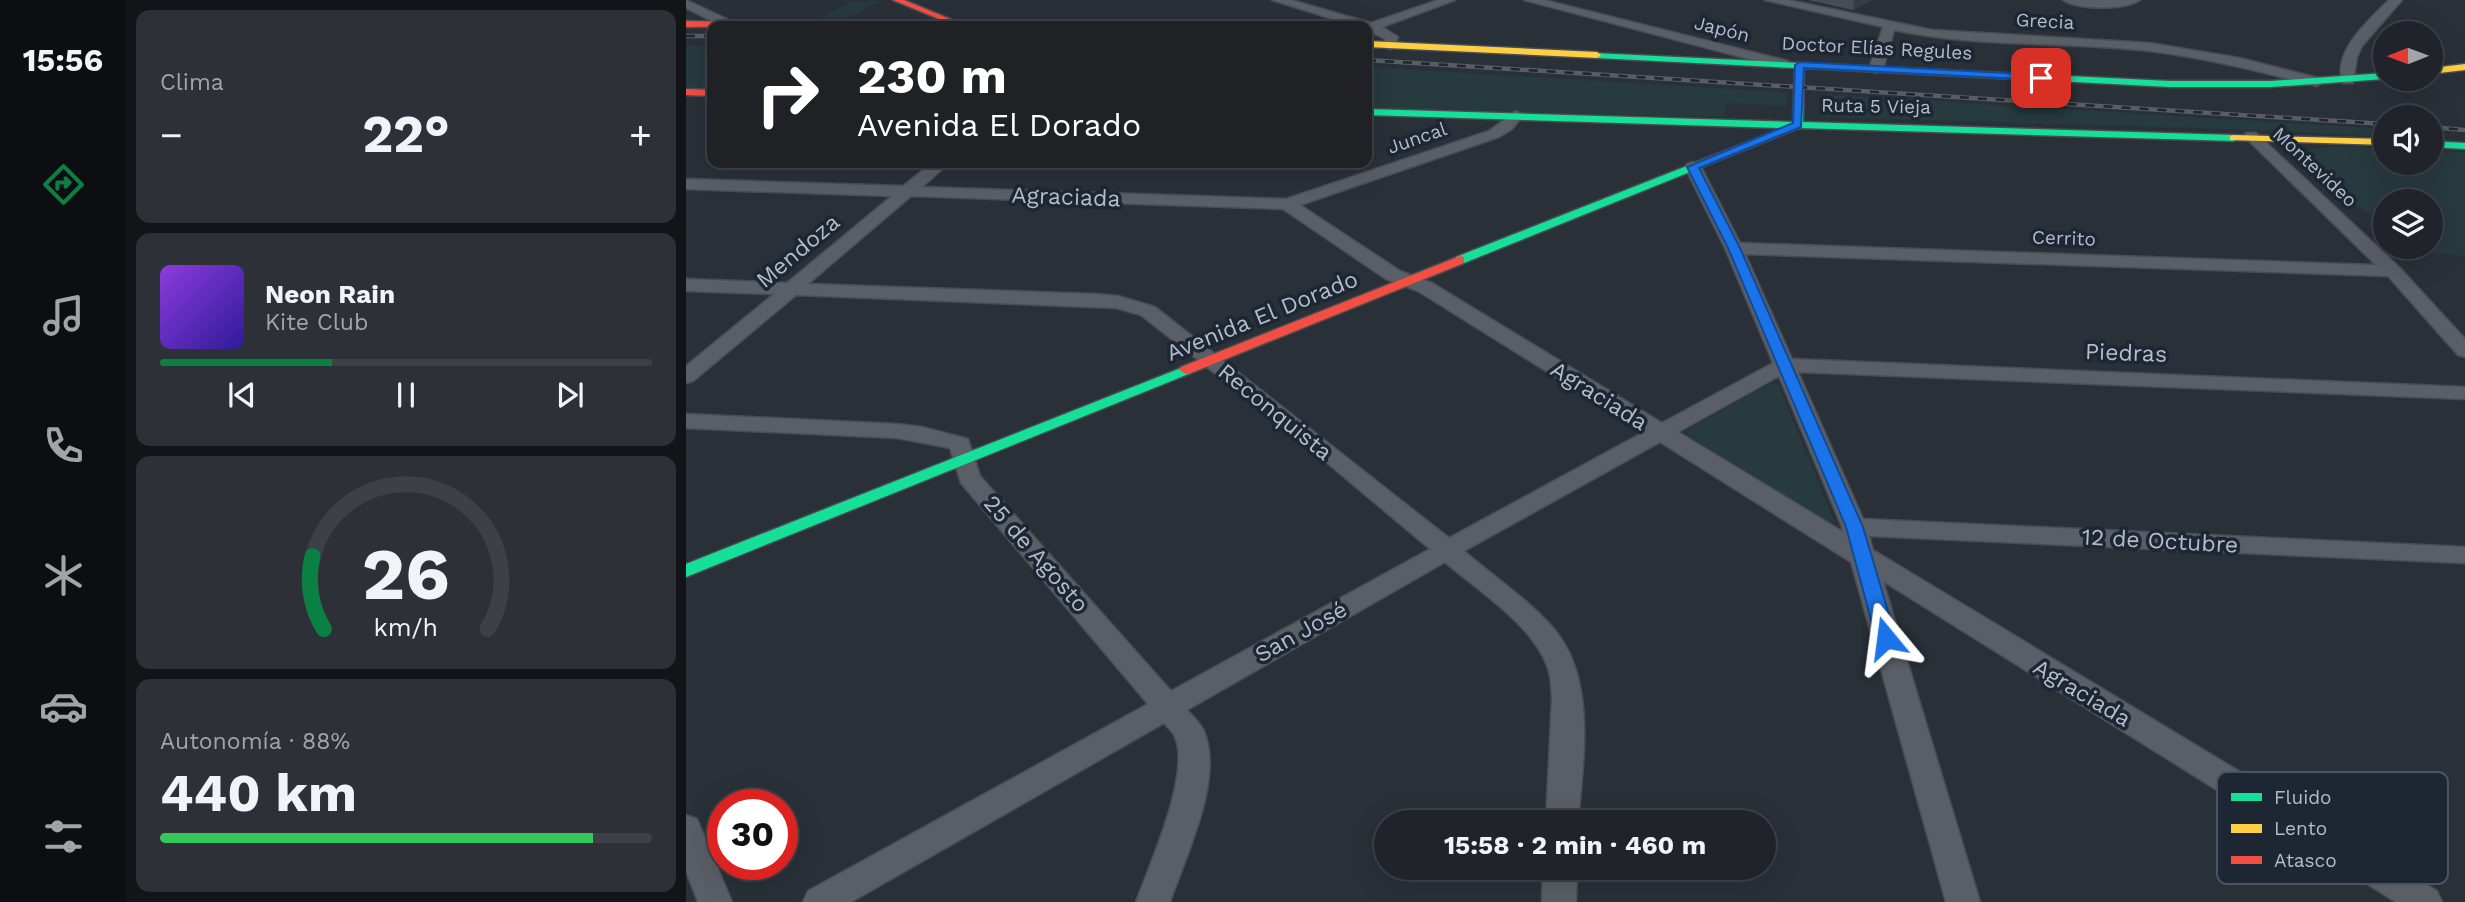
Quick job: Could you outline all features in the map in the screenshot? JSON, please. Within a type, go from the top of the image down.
[{"type":"street","points":[[897,0],[950,21]]},
{"type":"street","points":[[1278,0],[1350,21]]},
{"type":"street","points":[[1372,27],[1449,0]]},
{"type":"street","name":"Japón","points":[[1530,0],[1783,64]]},
{"type":"street","name":"Grecia","points":[[1771,0],[1889,26],[1942,34],[2149,47],[2239,62],[2317,82]]},
{"type":"street","points":[[2069,0],[2106,4],[2134,0]]},
{"type":"street","points":[[2348,80],[2346,72],[2353,47],[2389,2]]},
{"type":"street","points":[[686,3],[721,21]]},
{"type":"street","points":[[686,24],[707,24]]},
{"type":"street","points":[[1876,69],[1889,26]]},
{"type":"street","points":[[1372,27],[1392,37],[1390,45]]},
{"type":"street","name":"Doctor Elías Regules","points":[[1372,44],[2171,84],[2317,82],[2373,77]]},
{"type":"street","points":[[1798,125],[1800,65]]},
{"type":"street","points":[[2443,70],[2465,67]]},
{"type":"street","points":[[686,92],[707,93]]},
{"type":"street","name":"Ruta 5 Vieja","points":[[1372,112],[2373,141]]},
{"type":"street","name":"Juncal","points":[[1287,204],[1494,134],[1516,116]]},
{"type":"street","name":"Avenida El Dorado","points":[[686,571],[1798,125]]},
{"type":"street","name":"Montevideo","points":[[2251,136],[2393,271],[2465,351]]},
{"type":"street","points":[[2443,145],[2465,146]]},
{"type":"street","points":[[1693,167],[1734,248],[1854,527],[1964,902]]},
{"type":"street","name":"Mendoza","points":[[686,377],[935,168]]},
{"type":"street","name":"Agraciada","points":[[686,184],[1287,204],[1393,275],[1425,287],[1658,433],[2217,775]]},
{"type":"street","name":"Cerrito","points":[[1734,248],[2393,271]]},
{"type":"street","name":"Reconquista","points":[[686,285],[1118,302],[1148,311],[1447,550],[1532,624],[1561,663],[1567,699],[1562,810]]},
{"type":"street","name":"Piedras","points":[[1784,366],[2465,393]]},
{"type":"street","name":"San José","points":[[820,902],[1447,550],[1784,366]]},
{"type":"street","name":"25 de Agosto","points":[[686,421],[825,426],[922,434],[960,444],[970,478],[1190,733],[1194,764],[1189,797],[1153,902]]},
{"type":"street","name":"12 de Octubre","points":[[1854,527],[2465,555]]},
{"type":"street","points":[[686,830],[715,902]]},
{"type":"street","points":[[1559,902],[1560,880]]},
{"type":"street","name":"Agraciada","points":[[2396,884],[2425,902]]},
{"type":"green space","points":[[851,2],[879,2],[850,17],[822,17]]},
{"type":"green space","points":[[686,46],[707,46],[707,91],[686,90]]},
{"type":"green space","points":[[1372,67],[1786,92],[1787,106],[1726,103],[1724,117],[1372,108]]},
{"type":"green space","points":[[1822,94],[2373,128],[2373,136],[2259,130],[1822,117]]},
{"type":"green space","points":[[2337,146],[2373,148],[2373,175],[2443,175],[2443,151],[2465,152],[2465,256],[2443,254],[2443,189],[2373,189],[2373,216],[2330,190],[2293,152]]},
{"type":"green space","points":[[1769,384],[1778,384],[1834,521],[1828,522],[1689,436],[1687,430]]},
{"type":"railway","points":[[686,36],[707,36]]},
{"type":"railway","points":[[1372,60],[2373,123]]},
{"type":"railway","points":[[2443,128],[2465,130]]},
{"type":"traffic: fast","points":[[1597,55],[2170,84],[2271,84],[2373,77]]},
{"type":"traffic: fast","points":[[1460,260],[1798,125],[1800,65]]},
{"type":"traffic: fast","points":[[1372,112],[2234,138]]},
{"type":"traffic: fast","points":[[2443,145],[2465,146]]},
{"type":"traffic: fast","points":[[686,571],[1186,370]]},
{"type":"traffic: slow","points":[[1372,44],[1597,55]]},
{"type":"traffic: slow","points":[[2443,70],[2465,67]]},
{"type":"traffic: slow","points":[[2234,138],[2373,142]]},
{"type":"traffic: jam","points":[[897,0],[950,21]]},
{"type":"traffic: jam","points":[[686,24],[707,24]]},
{"type":"traffic: jam","points":[[686,92],[707,93]]},
{"type":"traffic: jam","points":[[1186,370],[1460,260]]},
{"type":"route","points":[[1886,638],[1854,527],[1734,248],[1703,182],[1693,167],[1798,125],[1800,65],[2041,78]]}]
